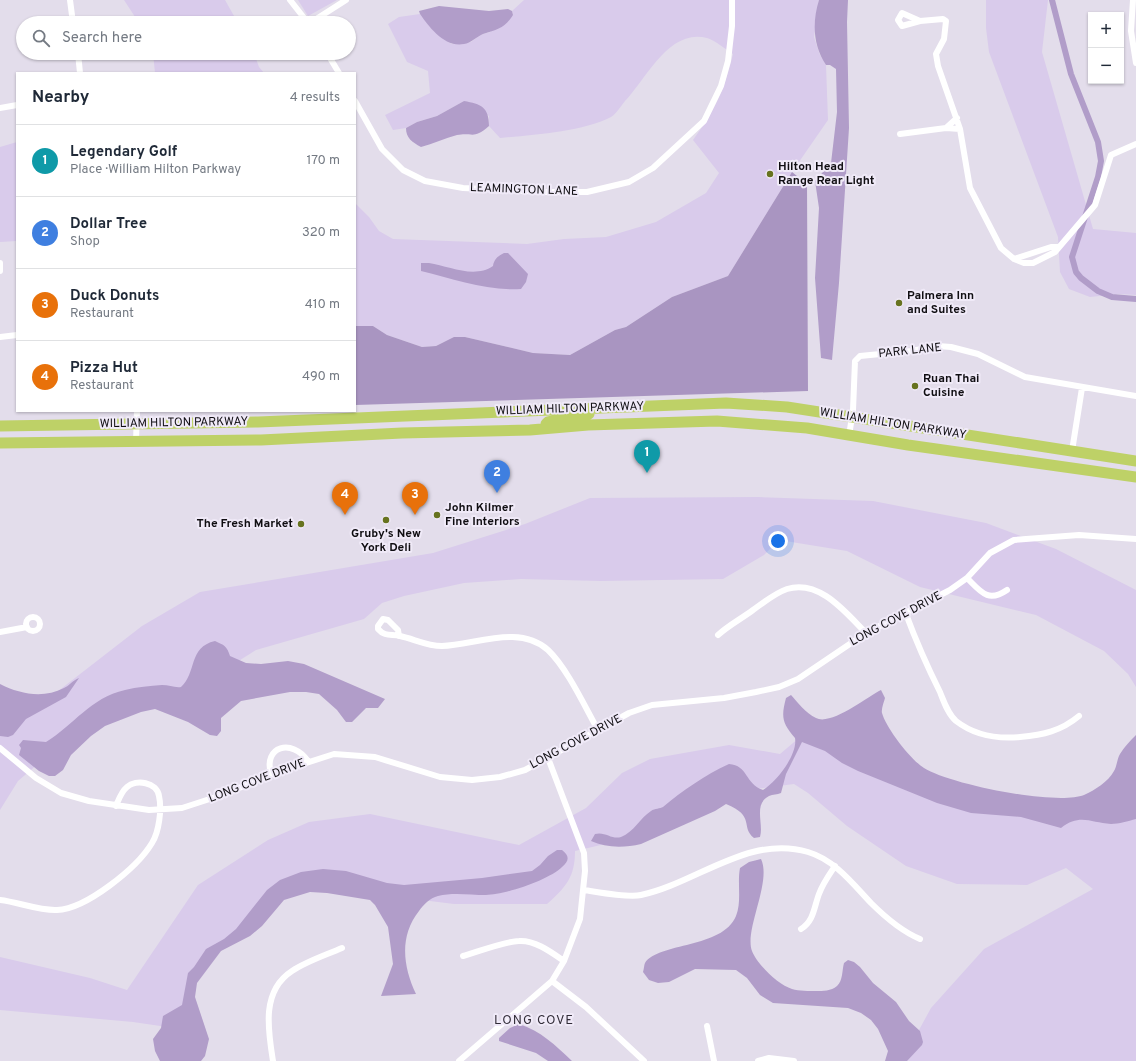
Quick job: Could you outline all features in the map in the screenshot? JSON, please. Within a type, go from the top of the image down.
[{"type":"highway","name":"WILLIAM HILTON PARKWAY","points":[[0,426],[258,422],[683,404],[757,404],[1072,450],[1136,461]]},
{"type":"highway","points":[[541,429],[548,422],[627,407]]},
{"type":"highway","points":[[778,424],[842,427],[852,417]]},
{"type":"highway","name":"WILLIAM HILTON PARKWAY","points":[[0,443],[261,440],[402,433],[541,429],[588,425],[717,421],[778,424],[849,436],[1136,477]]},
{"type":"highway","points":[[1017,460],[1062,462],[1072,450]]},
{"type":"street","points":[[70,0],[72,16]]},
{"type":"street","points":[[290,0],[303,16]]},
{"type":"street","points":[[320,16],[346,0]]},
{"type":"street","name":"LEAMINGTON LANE","points":[[356,103],[382,149],[403,170],[425,181],[463,188],[546,192],[587,192],[629,182],[653,168],[704,121],[721,86],[728,61],[732,26],[732,0]]},
{"type":"street","points":[[1133,0],[1131,31],[1136,63]]},
{"type":"street","points":[[920,21],[943,19],[946,21],[944,39],[936,54],[938,66],[960,129],[970,188],[1001,248],[1014,259],[1024,264],[1035,263],[1054,252],[1095,205],[1111,155],[1136,144]]},
{"type":"street","points":[[79,60],[80,72]]},
{"type":"street","points":[[331,60],[338,72]]},
{"type":"street","points":[[0,108],[16,104]]},
{"type":"street","points":[[946,128],[957,118]]},
{"type":"street","points":[[900,134],[946,128],[960,129]]},
{"type":"street","points":[[1014,259],[1051,247],[1057,247]]},
{"type":"street","points":[[0,263],[0,271]]},
{"type":"street","points":[[0,337],[16,335]]},
{"type":"street","name":"PARK LANE","points":[[849,436],[852,417],[855,361],[860,356],[911,351],[938,346],[978,354],[1025,377],[1082,388],[1136,396]]},
{"type":"street","points":[[1072,450],[1082,388]]},
{"type":"street","points":[[136,412],[136,442]]},
{"type":"street","name":"LONG COVE DRIVE","points":[[0,748],[36,778],[61,793],[89,801],[116,806],[159,810],[182,808],[222,795],[271,774],[334,754],[375,757],[440,777],[472,780],[500,777],[525,770],[629,713],[652,705],[724,698],[779,687],[798,678],[866,633],[906,614],[950,590],[967,578],[990,553],[1014,540],[1079,535],[1136,539]]},
{"type":"street","points":[[967,578],[985,595],[993,597],[1007,590]]},
{"type":"street","points":[[718,635],[731,623],[778,594],[787,589],[800,588],[825,595],[838,605],[866,633]]},
{"type":"street","points":[[906,614],[921,654],[950,715],[967,728],[986,736],[1034,736],[1047,734],[1059,729],[1079,716]]},
{"type":"street","points":[[0,632],[26,627]]},
{"type":"street","points":[[399,636],[409,640],[440,646],[508,637],[535,642],[548,650],[560,666],[598,730]]},
{"type":"street","points":[[271,774],[269,767],[270,760],[273,754],[280,748],[290,747],[297,750],[308,761]]},
{"type":"street","points":[[459,1061],[552,981],[564,961],[580,919],[584,890],[584,853],[548,758]]},
{"type":"street","points":[[0,900],[56,911],[71,908],[88,900],[117,879],[143,856],[153,842],[159,810],[159,794],[155,788],[140,782],[127,787],[120,796],[116,806]]},
{"type":"street","points":[[584,890],[639,895],[659,890],[748,853],[771,848],[792,848],[810,852],[835,866],[887,919],[899,928],[920,939]]},
{"type":"street","points":[[801,929],[808,926],[812,919],[824,882],[835,866]]},
{"type":"street","points":[[463,956],[519,941],[532,943],[548,950],[564,961]]},
{"type":"street","points":[[273,1061],[267,1020],[269,1005],[274,991],[291,971],[342,948]]},
{"type":"street","points":[[552,981],[597,1017],[644,1061]]},
{"type":"street","points":[[707,1026],[714,1061]]},
{"type":"street","points":[[758,1061],[769,1058],[794,1061]]},
{"type":"shaded area","points":[[124,0],[225,0],[234,16],[134,16]]},
{"type":"shaded area","points":[[298,0],[337,0],[308,16]]},
{"type":"shaded area","points":[[524,0],[819,0],[814,37],[820,55],[826,65],[828,120],[792,172],[728,276],[672,297],[626,327],[615,330],[570,355],[533,353],[465,337],[444,342],[436,346],[422,347],[387,335],[373,326],[356,326],[356,204],[369,217],[379,231],[393,239],[527,244],[564,239],[606,237],[656,222],[706,193],[719,173],[693,140],[718,100],[733,54],[707,38],[693,37],[681,40],[670,47],[660,57],[615,114],[599,122],[586,126],[557,132],[500,138],[489,126],[489,116],[464,101],[437,116],[417,122],[406,128],[393,130],[385,115],[430,93],[428,71],[407,62],[388,24],[399,17],[420,14],[432,29],[452,44],[471,42],[480,35],[490,32],[513,15],[512,11]]},
{"type":"shaded area","points":[[819,0],[848,0],[849,128],[839,283],[832,360],[821,358],[815,278],[819,208],[815,181],[831,163],[837,112],[836,69],[830,65],[826,65],[818,50],[816,42],[815,17]]},
{"type":"shaded area","points":[[986,0],[1048,0],[1042,52],[1093,229],[1136,233],[1136,295],[1118,294],[1090,297],[1069,289],[1060,272],[1058,237],[989,52],[986,28]]},
{"type":"shaded area","points":[[439,6],[489,11],[508,9],[512,11],[513,15],[504,26],[483,34],[467,43],[457,44],[450,43],[438,35],[428,25],[419,11]]},
{"type":"shaded area","points":[[154,60],[256,60],[259,67],[263,72],[155,72]]},
{"type":"shaded area","points":[[464,101],[479,105],[486,111],[489,126],[480,133],[473,135],[457,135],[421,147],[408,137],[406,128],[417,122],[437,116]]},
{"type":"shaded area","points":[[16,142],[16,241],[0,242],[0,147]]},
{"type":"shaded area","points":[[792,172],[807,184],[808,391],[356,405],[356,326],[373,326],[387,335],[422,347],[436,346],[454,337],[465,337],[533,353],[570,355],[615,330],[626,327],[672,297],[728,276]]},
{"type":"shaded area","points":[[504,253],[508,253],[528,274],[526,282],[521,289],[483,286],[421,271],[421,263],[429,263],[470,272],[486,270],[493,266],[494,261]]},
{"type":"shaded area","points":[[758,497],[873,501],[986,523],[1056,549],[1136,590],[1136,687],[1128,674],[1104,651],[1036,615],[920,587],[847,551],[779,540],[764,555],[723,579],[601,581],[521,579],[464,583],[404,596],[382,603],[364,619],[256,650],[218,674],[154,697],[66,740],[18,781],[0,810],[0,730],[44,702],[142,626],[200,592],[433,553],[525,524],[590,498]]},
{"type":"shaded area","points":[[215,641],[225,646],[230,656],[246,663],[261,664],[288,661],[304,664],[385,699],[378,708],[366,708],[352,722],[346,722],[337,710],[319,694],[290,692],[241,701],[221,718],[221,731],[217,736],[210,735],[188,722],[155,709],[141,712],[105,726],[91,736],[71,755],[63,770],[55,776],[49,776],[39,771],[19,755],[21,748],[19,745],[23,740],[46,742],[92,705],[113,694],[148,686],[162,685],[181,687],[189,675],[197,654],[206,644]]},
{"type":"shaded area","points":[[79,678],[66,697],[26,719],[13,735],[8,737],[0,736],[0,684],[24,693],[40,694],[56,691],[66,687]]},
{"type":"shaded area","points":[[881,690],[885,698],[882,713],[888,727],[919,764],[937,774],[956,781],[1003,792],[1051,798],[1070,798],[1084,795],[1097,788],[1108,779],[1115,769],[1122,751],[1136,735],[1136,819],[1111,824],[1080,820],[1068,823],[1061,828],[1021,817],[971,813],[937,803],[858,771],[842,763],[825,751],[802,742],[786,774],[781,793],[769,796],[761,804],[760,837],[754,838],[750,834],[746,821],[741,813],[735,808],[726,804],[715,811],[641,844],[615,847],[591,841],[595,834],[599,833],[618,838],[626,835],[651,811],[663,807],[694,784],[729,764],[740,768],[753,784],[763,790],[780,775],[790,760],[793,752],[795,738],[787,728],[783,715],[786,698],[791,695],[802,708],[816,718],[823,719],[831,718],[849,710]]},
{"type":"shaded area","points":[[806,732],[990,802],[1136,801],[1136,1061],[902,1061],[931,1008],[984,949],[1093,889],[1066,868],[1027,885],[957,884],[906,866],[847,826],[808,793],[794,784],[740,791],[635,837],[575,851],[575,860],[568,881],[547,904],[454,904],[382,895],[287,888],[200,968],[174,1028],[133,1022],[0,1010],[0,957],[90,978],[127,990],[198,885],[268,840],[309,822],[370,814],[519,845],[586,808],[622,773],[650,759],[729,745],[780,754]]},
{"type":"shaded area","points":[[557,850],[562,850],[566,854],[568,858],[566,863],[556,872],[537,882],[515,890],[494,894],[456,894],[438,896],[432,898],[425,904],[413,921],[408,931],[406,941],[405,952],[408,973],[416,994],[381,996],[393,964],[388,927],[375,905],[370,900],[327,893],[310,892],[284,900],[262,926],[250,936],[221,951],[197,983],[195,997],[209,1039],[205,1056],[201,1061],[160,1061],[155,1051],[153,1039],[161,1028],[163,1016],[182,1005],[188,973],[206,949],[224,939],[236,929],[267,890],[280,880],[301,872],[323,869],[346,871],[387,883],[404,885],[482,878],[532,871]]},
{"type":"shaded area","points":[[761,859],[763,880],[754,919],[751,942],[752,951],[758,962],[775,979],[786,987],[798,990],[813,991],[832,989],[837,986],[841,978],[844,963],[848,960],[854,962],[873,983],[896,1002],[909,1021],[920,1031],[923,1042],[922,1045],[907,1061],[885,1061],[888,1051],[878,1029],[871,1020],[861,1013],[848,1008],[773,1003],[760,995],[747,978],[736,970],[695,969],[669,982],[658,983],[649,980],[643,972],[645,963],[652,956],[663,951],[705,940],[729,927],[738,910],[740,868],[749,862]]},
{"type":"shaded area","points":[[519,1024],[534,1030],[554,1044],[572,1061],[548,1061],[536,1053],[499,1041],[499,1038],[510,1028]]},
{"type":"waterway","points":[[1052,0],[1071,74],[1098,142],[1101,161],[1098,177],[1072,257],[1076,272],[1081,278],[1098,291],[1112,297],[1136,299]]},
{"type":"place","name":"Hilton Head Range Rear Light","points":[[770,174]]},
{"type":"place","name":"Palmera Inn and Suites","points":[[899,303]]},
{"type":"place","name":"Ruan Thai Cuisine","points":[[915,386]]},
{"type":"place","name":"Legendary Golf","points":[[647,473]]},
{"type":"place","name":"Dollar Tree","points":[[497,493]]},
{"type":"place","name":"Pizza Hut","points":[[345,515]]},
{"type":"place","name":"Duck Donuts","points":[[415,515]]},
{"type":"place","name":"John Kilmer Fine Interiors","points":[[437,515]]},
{"type":"place","name":"Gruby's New York Deli","points":[[386,520]]},
{"type":"place","name":"The Fresh Market","points":[[301,524]]},
{"type":"district","name":"LONG COVE","points":[[534,1021]]}]
